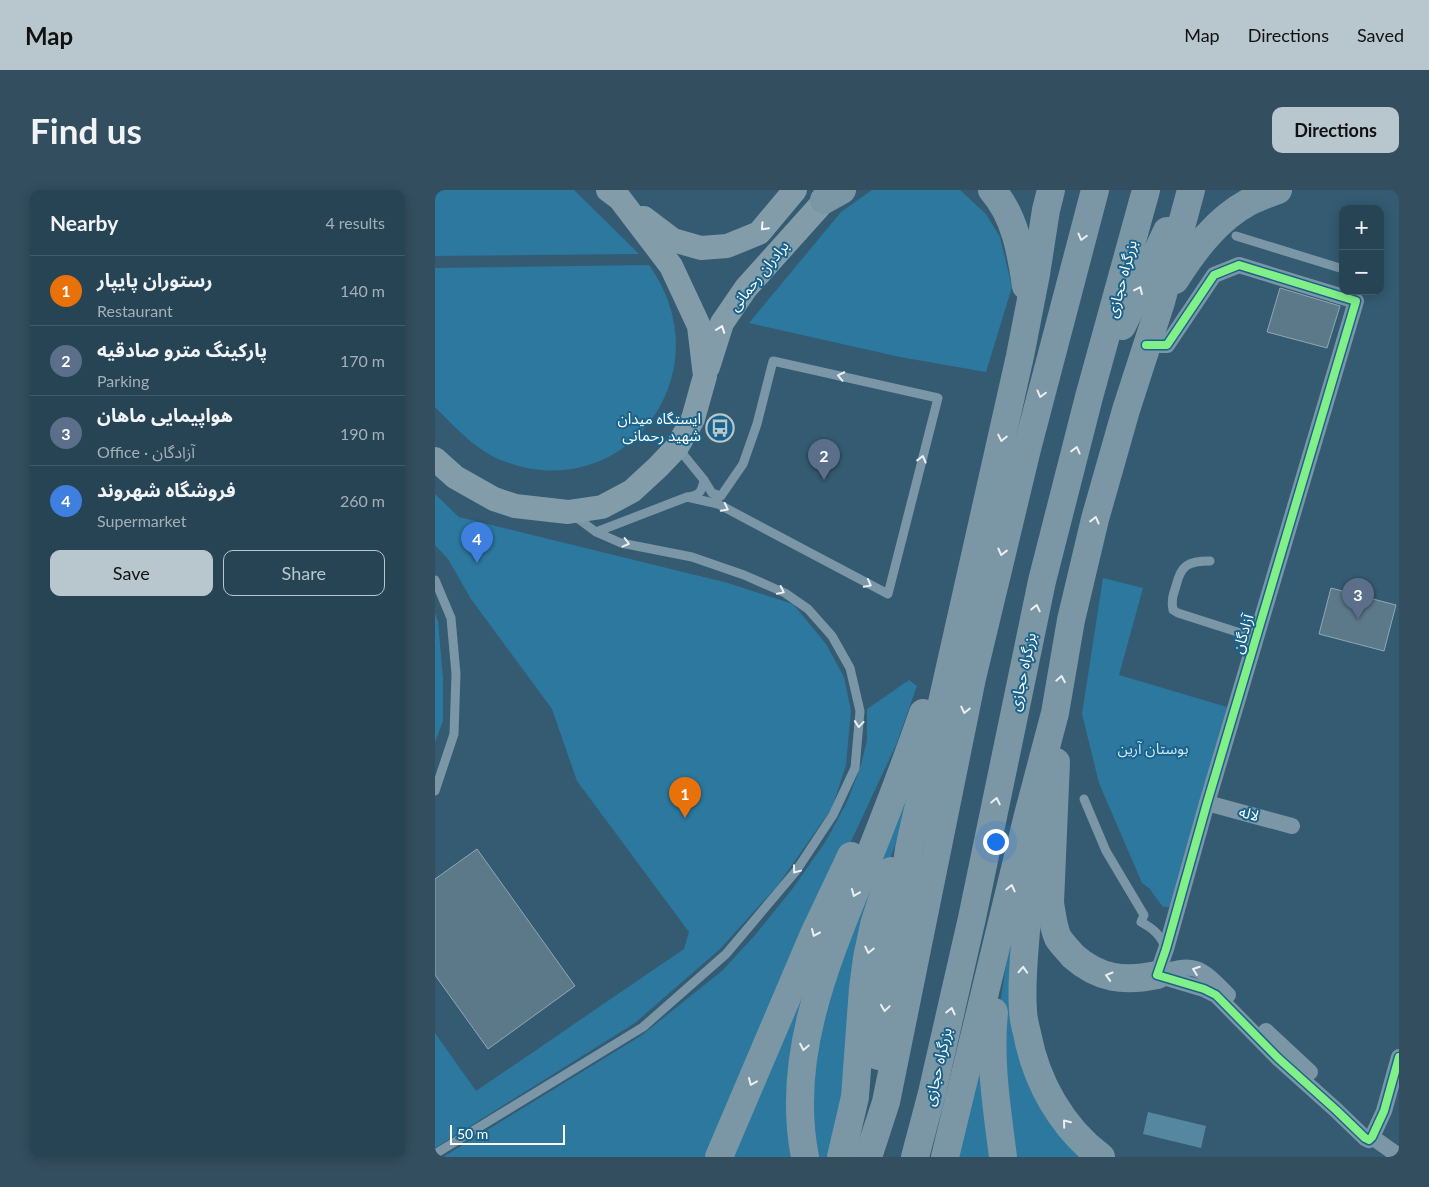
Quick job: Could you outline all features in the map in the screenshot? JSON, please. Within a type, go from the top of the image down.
[{"type":"highway","points":[[992,190],[1012,222],[1021,253],[1026,289],[1020,356]]},
{"type":"highway","points":[[867,1157],[871,1099],[902,883],[1020,356],[1036,274],[1045,210],[1051,190]]},
{"type":"highway","points":[[1036,274],[1065,190]]},
{"type":"highway","points":[[841,1157],[871,1099],[1027,450],[1095,190]]},
{"type":"highway","name":"بزرگراه حجازی","points":[[915,1157],[973,918],[1042,581],[1089,397],[1146,190]]},
{"type":"highway","points":[[1089,397],[1186,190]]},
{"type":"highway","points":[[945,1157],[1028,815],[1055,713],[1071,620],[1095,519],[1146,345],[1161,302],[1191,190]]},
{"type":"highway","points":[[1161,302],[1195,249],[1225,218],[1249,201],[1278,190]]},
{"type":"highway","points":[[805,1157],[800,1098],[803,1055],[809,1020],[844,919],[895,790],[927,700],[981,534]]},
{"type":"highway","points":[[719,1157],[814,934],[875,804],[927,700]]},
{"type":"highway","points":[[1055,713],[1056,762],[1050,903],[1058,938],[1074,956],[1096,972],[1112,978],[1141,979],[1157,975]]},
{"type":"highway","points":[[1056,762],[1039,839],[1028,914],[1023,973],[1023,1012],[1029,1045],[1045,1091],[1061,1116],[1079,1138],[1101,1157]]},
{"type":"highway","points":[[1001,929],[991,1041],[993,1082],[1003,1157]]},
{"type":"main road","name":"برادران رحمانی","points":[[614,195],[673,240],[701,248],[727,246],[759,233],[795,190]]},
{"type":"main road","name":"برادران رحمانی","points":[[435,459],[455,477],[494,499],[515,506],[568,512],[602,507],[631,491],[659,467],[677,447],[693,419],[722,323],[746,288],[834,193]]},
{"type":"main road","points":[[614,195],[671,266],[699,326],[705,376]]},
{"type":"street","points":[[1146,345],[1167,345],[1215,275],[1239,265],[1357,296]]},
{"type":"street","name":"آزادگان","points":[[1157,975],[1357,296]]},
{"type":"street","name":"لاله","points":[[1207,803],[1292,826]]},
{"type":"street","points":[[1157,975],[1204,989],[1216,995],[1278,1058],[1365,1138],[1372,1136],[1384,1112],[1399,1057]]},
{"type":"street","points":[[1372,1136],[1399,1156]]},
{"type":"lane","points":[[1236,236],[1339,268]]},
{"type":"lane","points":[[677,447],[704,480],[712,493],[721,496],[743,464],[757,424],[773,361],[938,398],[888,594],[718,504],[687,497]]},
{"type":"lane","points":[[596,532],[687,497],[697,496],[702,491],[704,480]]},
{"type":"lane","points":[[435,1154],[643,1027],[726,954],[796,871],[833,816],[855,768],[860,711],[850,668],[832,636],[808,609],[785,593],[744,575],[692,557],[621,543],[596,532],[568,512]]},
{"type":"lane","points":[[1210,561],[1197,561],[1187,564],[1179,574],[1171,602],[1173,610],[1179,614],[1256,638]]},
{"type":"lane","points":[[435,580],[451,618],[456,674],[454,734],[435,791]]},
{"type":"lane","points":[[1084,799],[1106,851],[1144,915],[1141,922],[1160,936],[1166,948]]},
{"type":"green space","points":[[435,190],[574,190],[639,254],[435,256]]},
{"type":"green space","points":[[872,190],[960,190],[986,214],[1000,237],[1012,287],[986,372],[900,357],[749,323],[841,212]]},
{"type":"green space","points":[[649,265],[670,305],[676,346],[669,385],[652,419],[625,447],[591,465],[550,470],[506,462],[495,458],[476,446],[435,407],[435,268]]},
{"type":"green space","points":[[435,494],[459,517],[728,583],[793,604],[826,644],[844,677],[851,711],[846,765],[832,808],[778,885],[720,949],[635,1023],[435,1148],[435,1033],[476,1091],[684,949],[689,932],[577,781],[552,709],[471,599],[448,559],[435,545]]},
{"type":"green space","name":"بوستان آرین","points":[[1103,578],[1143,588],[1119,675],[1227,707],[1173,907],[1163,907],[1149,888],[1142,883],[1099,783],[1082,714]]},
{"type":"green space","points":[[435,613],[438,621],[443,678],[443,721],[435,742]]},
{"type":"green space","points":[[909,680],[917,686],[896,745],[825,897],[711,1157],[443,1157],[642,1035],[723,970],[756,934],[793,888],[826,841],[848,800],[861,765],[867,740],[867,709]]},
{"type":"green space","points":[[917,756],[903,823],[880,887],[838,1157],[814,1157],[810,1126],[817,1024]]},
{"type":"green space","points":[[1034,817],[1014,1009],[1089,1157],[1010,1157],[999,1044],[1001,998],[1011,932]]},
{"type":"green space","points":[[820,959],[797,1157],[727,1157],[784,1026]]},
{"type":"green space","points":[[993,981],[993,1157],[948,1157]]},
{"type":"shaded area","points":[[1148,1112],[1206,1126],[1201,1148],[1143,1134]]},
{"type":"building","points":[[1280,288],[1340,306],[1327,348],[1267,332]]},
{"type":"building","points":[[1331,588],[1396,605],[1384,651],[1319,634]]},
{"type":"building","points":[[477,849],[575,986],[488,1049],[435,975],[435,879]]},
{"type":"cycle path","points":[[1146,345],[1167,345],[1214,275],[1239,265],[1356,301],[1157,975],[1204,989],[1216,995],[1278,1058],[1369,1140],[1384,1111],[1399,1057]]},
{"type":"place","name":"ایستگاه میدان شهید رحمانی","points":[[720,428]]},
{"type":"place","name":"پارکینگ مترو صادقیه","points":[[824,480]]},
{"type":"place","name":"فروشگاه شهروند","points":[[477,563]]},
{"type":"place","name":"هواپیمایی ماهان","points":[[1358,619]]},
{"type":"place","name":"رستوران پایپار","points":[[685,818]]}]
